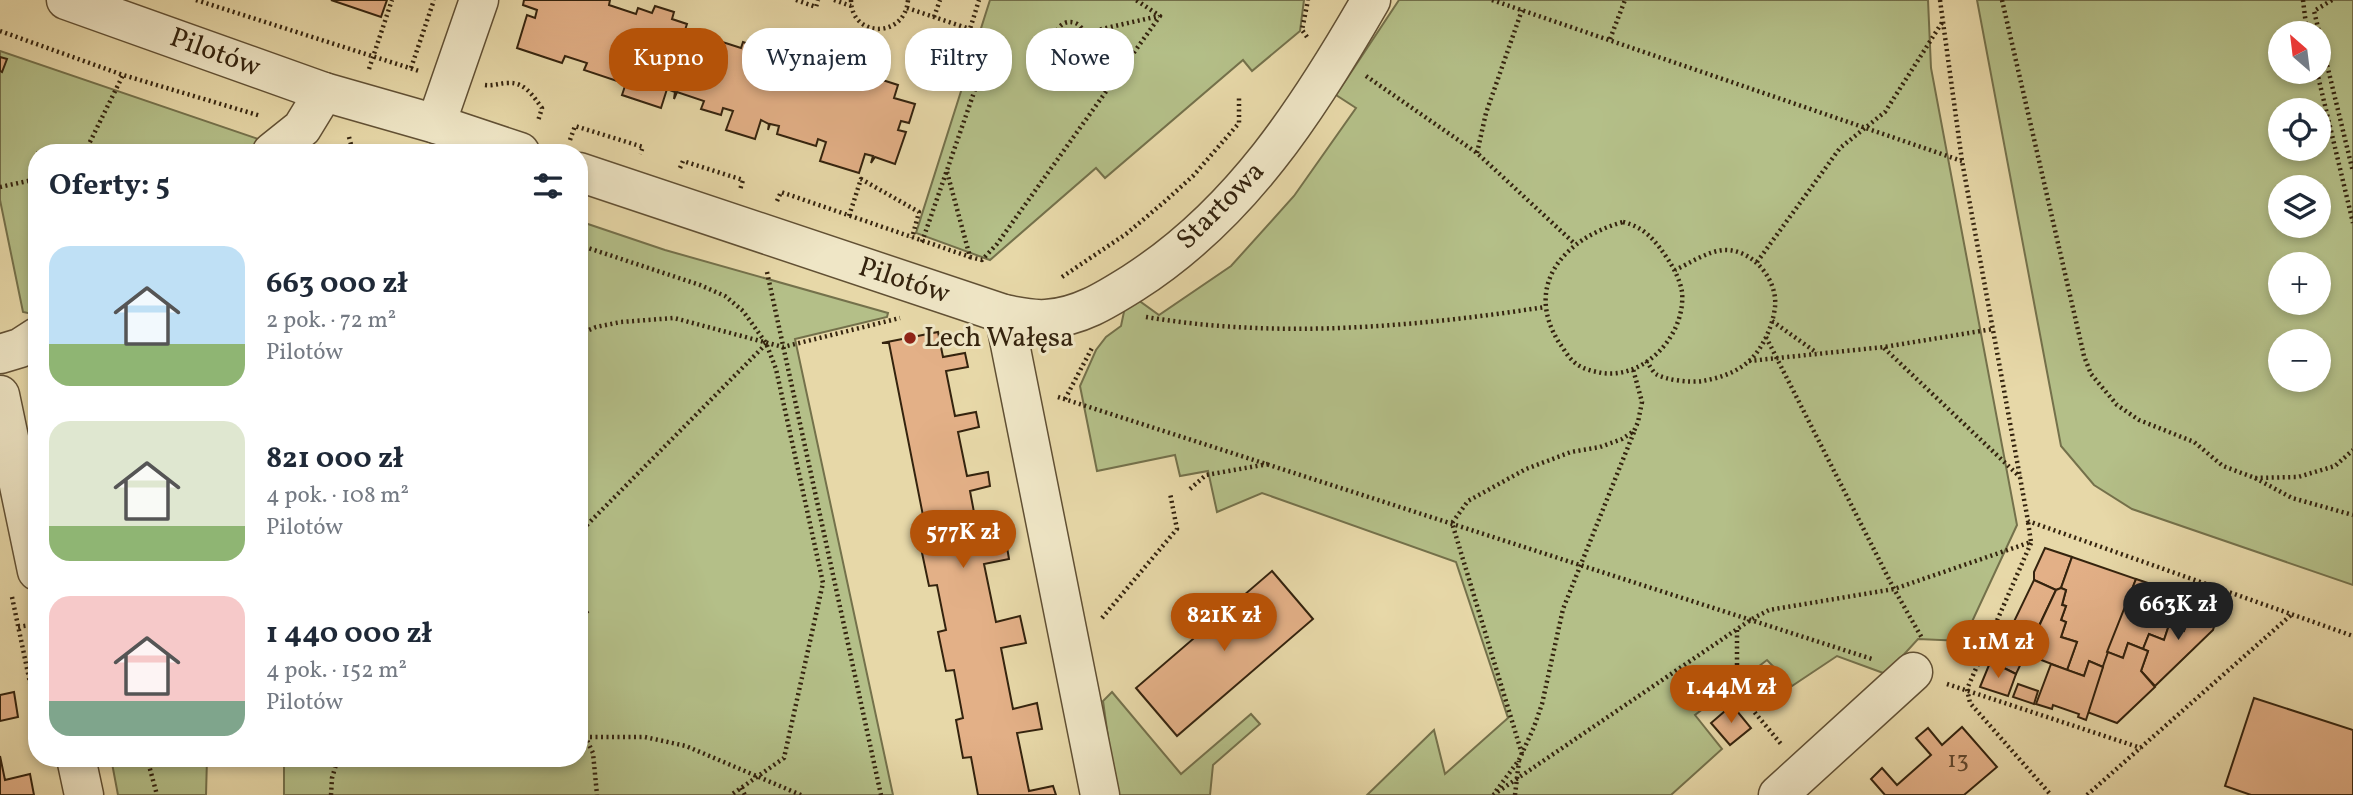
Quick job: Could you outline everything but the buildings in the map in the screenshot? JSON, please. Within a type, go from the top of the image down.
[{"type":"street","name":"Pilotów","points":[[66,0],[324,92],[496,144]]},
{"type":"street","points":[[436,124],[479,0]]},
{"type":"street","name":"Startowa","points":[[1004,314],[1030,319],[1066,316],[1094,307],[1153,270],[1195,236],[1263,167],[1323,47],[1371,0]]},
{"type":"street","points":[[282,144],[302,128],[324,92]]},
{"type":"street","name":"Pilotów","points":[[588,175],[909,299],[1004,314]]},
{"type":"street","points":[[1004,314],[1100,795]]},
{"type":"street","points":[[0,354],[28,343]]},
{"type":"street","points":[[0,395],[24,580]]},
{"type":"street","points":[[1791,783],[1916,661]]},
{"type":"street","points":[[78,767],[84,795]]},
{"type":"path","points":[[197,0],[451,81]]},
{"type":"path","points":[[373,56],[392,0]]},
{"type":"path","points":[[411,68],[434,0]]},
{"type":"path","points":[[796,0],[816,7],[818,0]]},
{"type":"path","points":[[834,0],[851,3],[860,23],[878,29],[896,24],[907,8],[908,0]]},
{"type":"path","points":[[934,17],[940,0]]},
{"type":"path","points":[[970,28],[979,0]]},
{"type":"path","points":[[1136,0],[1160,16]]},
{"type":"path","points":[[1308,0],[1302,30],[1478,153],[1575,244]]},
{"type":"path","points":[[1492,0],[1510,3],[1522,10],[1962,161]]},
{"type":"path","points":[[1610,39],[1625,0]]},
{"type":"path","points":[[1940,0],[1962,161],[2031,542],[1967,689],[1970,703],[2051,795]]},
{"type":"path","points":[[2002,0],[2084,356],[2091,374],[2117,405],[2138,421],[2194,442],[2223,467],[2255,478],[2292,498],[2353,514]]},
{"type":"path","points":[[2303,0],[2306,21]]},
{"type":"path","points":[[2332,0],[2314,11],[2353,172]]},
{"type":"path","points":[[907,8],[967,28]]},
{"type":"path","points":[[1478,153],[1486,113],[1522,10]]},
{"type":"path","points":[[947,172],[970,257],[982,260],[997,244],[1160,16]]},
{"type":"path","points":[[1106,28],[1160,16]]},
{"type":"path","points":[[1757,262],[1840,148],[1885,112],[1944,20]]},
{"type":"path","points":[[1066,21],[1078,23],[1084,33],[1083,44],[1073,51],[1062,49],[1055,40],[1057,28],[1066,21]]},
{"type":"path","points":[[0,31],[122,75],[302,128]]},
{"type":"path","points":[[89,144],[122,75]]},
{"type":"path","points":[[2320,84],[2353,223]]},
{"type":"path","points":[[588,330],[621,322],[674,318],[783,347],[909,299],[975,91]]},
{"type":"path","points":[[1052,283],[1126,234],[1193,176],[1239,123],[1239,97]]},
{"type":"path","points":[[351,144],[348,134],[358,133]]},
{"type":"path","points":[[849,216],[861,179],[919,212],[912,238]]},
{"type":"path","points":[[0,187],[28,181]]},
{"type":"path","points":[[1623,222],[1635,225],[1647,233],[1658,244],[1675,270],[1682,290],[1681,311],[1675,331],[1663,348],[1633,369],[1614,374],[1590,371],[1573,362],[1550,326],[1545,307],[1546,289],[1561,256],[1603,227],[1623,222]]},
{"type":"path","points":[[588,248],[700,285],[724,296],[743,312],[766,343],[776,369],[823,583],[784,758],[731,795]]},
{"type":"path","points":[[1646,361],[1656,374],[1691,383],[1718,379],[1739,369],[1755,355],[1772,321],[1775,305],[1771,284],[1757,262],[1741,252],[1723,250],[1708,254],[1675,270]]},
{"type":"path","points":[[767,269],[881,795]]},
{"type":"path","points":[[1141,317],[1192,325],[1320,328],[1431,323],[1545,307]]},
{"type":"path","points":[[1772,321],[1818,354]]},
{"type":"path","points":[[1748,362],[1884,347],[1993,329]]},
{"type":"path","points":[[1065,399],[1097,337]]},
{"type":"path","points":[[1766,337],[1894,589],[1923,639],[1916,661]]},
{"type":"path","points":[[588,524],[766,343]]},
{"type":"path","points":[[1884,347],[2021,478]]},
{"type":"path","points":[[1493,795],[1519,760],[1542,704],[1563,609],[1639,422],[1642,402],[1633,369]]},
{"type":"path","points":[[1017,383],[1752,619]]},
{"type":"path","points":[[1452,523],[1468,501],[1527,468],[1571,452],[1600,447],[1622,439],[1634,431]]},
{"type":"path","points":[[2255,478],[2298,477],[2335,466],[2353,450]]},
{"type":"path","points":[[1190,489],[1206,475],[1269,464]]},
{"type":"path","points":[[1071,650],[1117,601],[1177,529],[1170,493]]},
{"type":"path","points":[[2028,521],[2353,636]]},
{"type":"path","points":[[1452,523],[1522,754]]},
{"type":"path","points":[[1493,795],[1769,610],[1894,589],[2031,542]]},
{"type":"path","points":[[24,580],[19,627],[28,672]]},
{"type":"path","points":[[823,583],[834,580]]},
{"type":"path","points":[[2087,795],[2291,615]]},
{"type":"path","points":[[19,627],[28,626]]},
{"type":"path","points":[[1737,630],[1737,669],[1741,696],[1791,783]]},
{"type":"path","points":[[588,736],[645,737],[686,746],[801,795]]},
{"type":"path","points":[[588,745],[593,753],[597,795]]},
{"type":"path","points":[[1515,795],[1519,760]]},
{"type":"path","points":[[150,767],[157,795]]},
{"type":"path","points":[[331,795],[331,778],[335,767]]},
{"type":"path","points":[[741,788],[745,795]]},
{"type":"green space","points":[[990,0],[1304,0],[1300,31],[1252,71],[1243,60],[1105,178],[1096,168],[990,260],[916,233],[961,91],[1012,91],[1012,28],[981,28]]},
{"type":"green space","points":[[1399,0],[1928,0],[1931,68],[2017,525],[1963,641],[1918,639],[1886,674],[1837,656],[1792,686],[1767,660],[1695,715],[1722,749],[1671,795],[1367,795],[1434,730],[1445,774],[1508,718],[1456,562],[1262,493],[1217,512],[1208,471],[1180,476],[1175,455],[1097,471],[1080,386],[1096,350],[1106,337],[1121,326],[1125,307],[1138,300],[1159,315],[1231,266],[1294,196],[1356,108],[1336,95]]},
{"type":"green space","points":[[1977,0],[2353,0],[2353,585],[2132,509],[2094,485],[2061,446]]},
{"type":"green space","points":[[0,51],[261,140],[256,144],[28,144],[28,313],[23,312],[0,200]]},
{"type":"green space","points":[[588,224],[665,250],[888,313],[887,317],[795,339],[893,795],[284,795],[284,767],[588,767]]},
{"type":"green space","points":[[1112,692],[1181,774],[1251,714],[1260,724],[1213,765],[1210,795],[1116,795],[1103,701]]},
{"type":"green space","points":[[113,767],[207,767],[206,795],[118,795]]},
{"type":"place","name":"Lech Wałęsa","points":[[910,338]]}]
